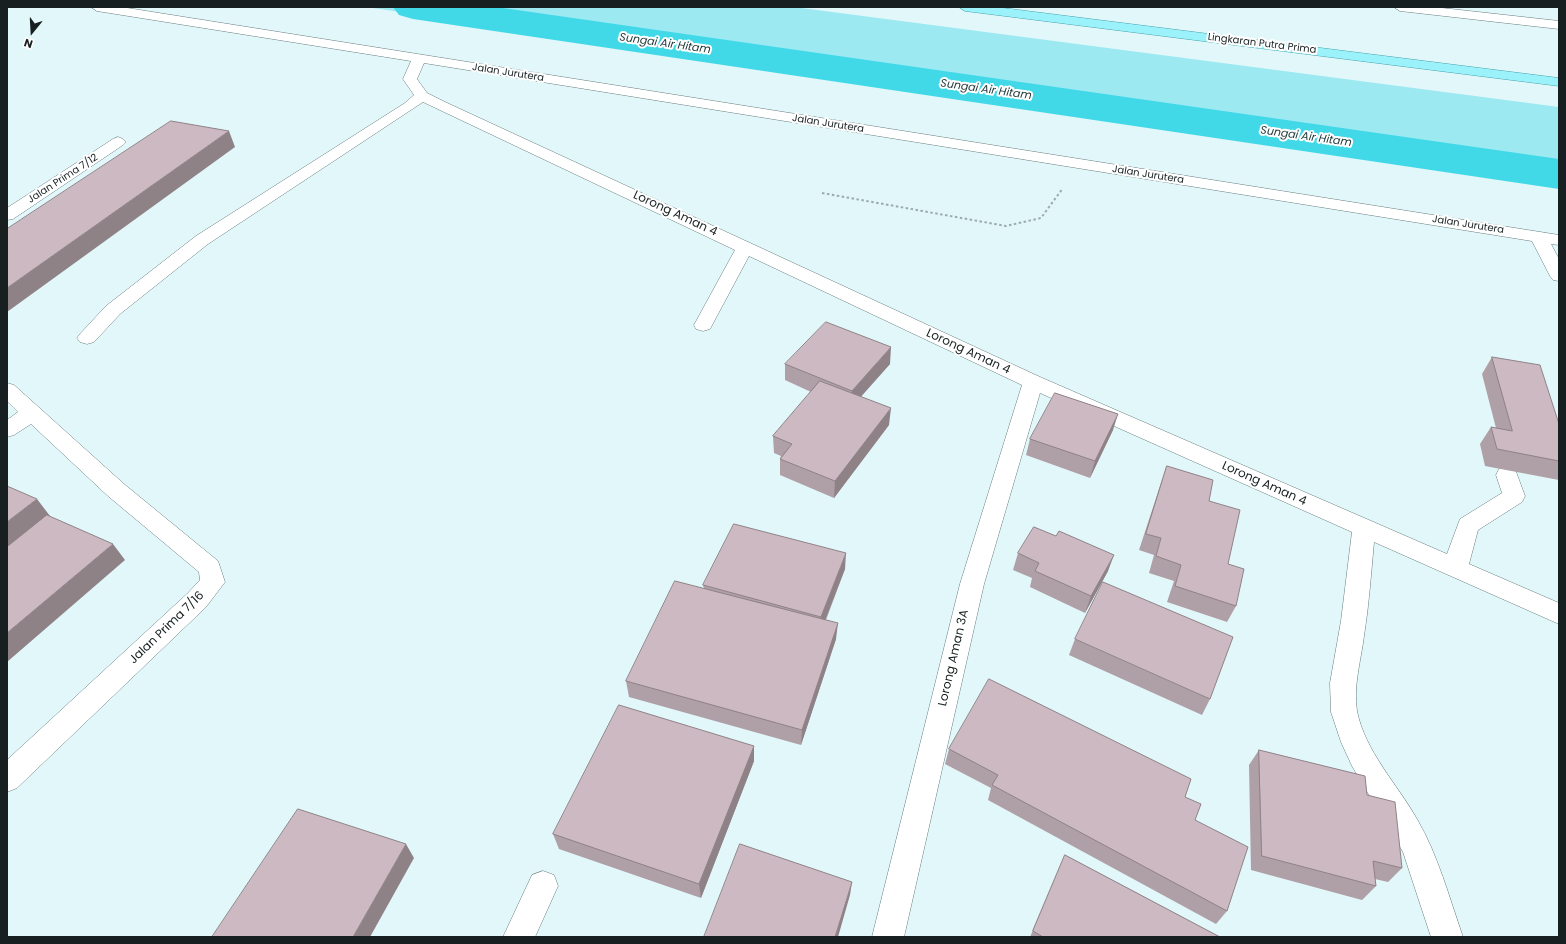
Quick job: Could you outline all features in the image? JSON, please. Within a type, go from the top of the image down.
[{"type":"main road","name":"Lingkaran Putra Prima","points":[[965,7],[1559,82]]},
{"type":"street","name":"Jalan Jurutera","points":[[97,7],[1559,240]]},
{"type":"street","points":[[1400,7],[1559,25]]},
{"type":"street","name":"Lorong Aman 4","points":[[418,58],[410,79],[422,96],[1033,382],[1559,614]]},
{"type":"street","points":[[87,338],[113,310],[202,240],[410,106],[422,96]]},
{"type":"street","name":"Jalan Prima 7/12","points":[[7,215],[118,142]]},
{"type":"street","points":[[1539,237],[1559,276]]},
{"type":"street","points":[[703,325],[745,247]]},
{"type":"street","name":"Lorong Aman 3A","points":[[888,937],[972,584],[1033,382]]},
{"type":"street","points":[[7,390],[32,413],[7,430]]},
{"type":"street","name":"Jalan Prima 7/16","points":[[7,779],[197,600],[213,582],[210,568],[116,490],[32,413]]},
{"type":"street","points":[[1455,569],[1468,525],[1514,496],[1507,475]]},
{"type":"street","points":[[1364,528],[1352,632],[1342,698],[1344,712],[1349,727],[1366,761],[1407,830],[1419,854],[1447,937]]},
{"type":"street","points":[[519,937],[543,886]]},
{"type":"path","points":[[822,193],[1006,226],[1041,218],[1074,172],[1083,165]]},
{"type":"shaded area","points":[[366,7],[794,7],[1559,107],[1559,181]]},
{"type":"building","points":[[171,121],[229,131],[7,288],[7,229]]},
{"type":"building","points":[[826,322],[891,347],[852,391],[785,364]]},
{"type":"building","points":[[1492,357],[1540,365],[1559,424],[1559,461],[1497,449],[1491,427],[1512,431]]},
{"type":"building","points":[[820,381],[891,408],[835,481],[780,459],[792,444],[773,436]]},
{"type":"building","points":[[1055,393],[1118,414],[1095,461],[1030,439]]},
{"type":"building","points":[[1167,466],[1213,480],[1209,501],[1240,510],[1228,564],[1244,569],[1236,606],[1175,586],[1181,565],[1156,556],[1161,538],[1146,534]]},
{"type":"building","points":[[7,486],[37,499],[7,522]]},
{"type":"building","points":[[47,515],[113,544],[7,633],[7,547]]},
{"type":"building","points":[[734,524],[846,553],[821,617],[703,585]]},
{"type":"building","points":[[1034,527],[1056,536],[1059,531],[1114,555],[1091,596],[1035,571],[1039,563],[1018,553]]},
{"type":"building","points":[[675,581],[838,623],[802,730],[626,681]]},
{"type":"building","points":[[1103,582],[1233,637],[1210,699],[1075,639]]},
{"type":"building","points":[[989,679],[1191,779],[1185,797],[1201,804],[1195,820],[1248,847],[1227,911],[992,785],[998,775],[949,749]]},
{"type":"building","points":[[619,705],[754,746],[699,884],[553,834]]},
{"type":"building","points":[[1259,750],[1365,776],[1367,795],[1395,802],[1402,868],[1373,861],[1376,886],[1262,856]]},
{"type":"building","points":[[298,809],[406,844],[353,937],[212,937]]},
{"type":"building","points":[[740,844],[852,882],[835,937],[704,937]]},
{"type":"building","points":[[1065,855],[1220,937],[1043,937],[1033,931]]},
{"type":"waterway","name":"Sungai Air Hitam","points":[[413,7],[1559,174]]}]
